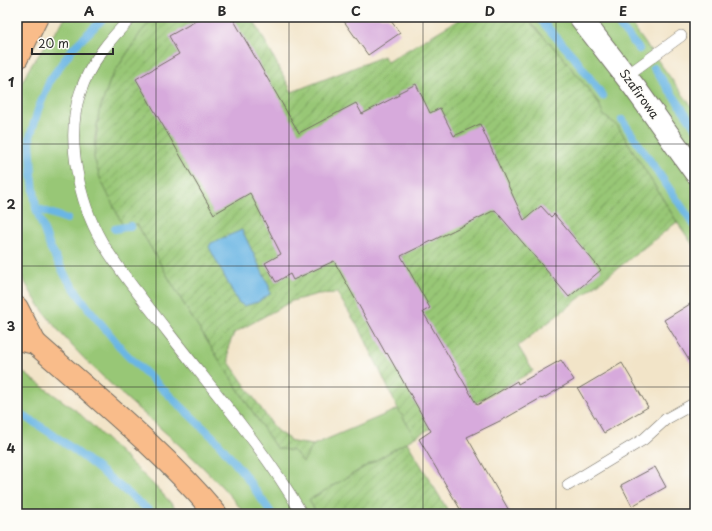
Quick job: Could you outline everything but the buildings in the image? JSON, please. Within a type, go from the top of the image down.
[{"type":"highway","points":[[17,22],[22,17]]},
{"type":"highway","points":[[17,58],[37,17]]},
{"type":"highway","points":[[17,308],[26,341],[162,457],[196,490],[216,514]]},
{"type":"street","name":"Szafirowa","points":[[580,17],[626,76],[695,172]]},
{"type":"lane","points":[[132,17],[99,54],[80,93],[76,116],[75,142],[81,188],[88,215],[115,263],[266,458],[302,514]]},
{"type":"lane","points":[[626,76],[681,36]]},
{"type":"lane","points":[[568,485],[644,439],[666,419],[695,403]]},
{"type":"green space","points":[[66,17],[155,17],[141,32],[111,78],[99,112],[95,137],[94,158],[131,226],[137,224],[191,316],[276,448],[294,451],[303,462],[313,445],[398,409],[415,437],[309,500],[317,514],[245,514],[218,483],[188,453],[91,365],[62,334],[37,302],[17,266],[17,92],[30,67]]},
{"type":"green space","points":[[155,17],[252,17],[292,92],[384,56],[387,62],[463,17],[525,17],[561,55],[598,102],[604,116],[617,125],[677,222],[518,346],[533,371],[415,437],[398,409],[362,333],[337,293],[318,294],[292,301],[234,333],[228,348],[229,362],[276,430],[293,442],[313,445],[303,462],[294,451],[276,448],[191,316],[137,224],[125,230],[100,178],[94,158],[99,112],[111,78],[141,32]]},
{"type":"green space","points":[[525,17],[626,17],[695,111],[695,248],[677,222],[617,125],[604,116],[598,102],[561,55]]},
{"type":"green space","points":[[17,368],[78,412],[159,490],[181,514],[17,514]]},
{"type":"green space","points":[[407,442],[450,514],[317,514],[309,500]]},
{"type":"water","points":[[242,230],[269,286],[270,294],[258,302],[244,306],[238,302],[209,247],[211,243]]},
{"type":"waterway","points":[[105,17],[73,48],[50,80],[38,110],[30,137],[36,208],[50,247],[66,277],[89,309],[125,353],[216,440],[244,474],[272,514]]},
{"type":"waterway","points":[[538,17],[574,57],[603,96]]},
{"type":"waterway","points":[[612,17],[639,49]]},
{"type":"waterway","points":[[654,68],[695,127]]},
{"type":"waterway","points":[[622,120],[695,226]]},
{"type":"waterway","points":[[36,208],[67,219]]},
{"type":"waterway","points":[[115,229],[131,226]]},
{"type":"waterway","points":[[17,412],[70,447],[153,514]]}]
